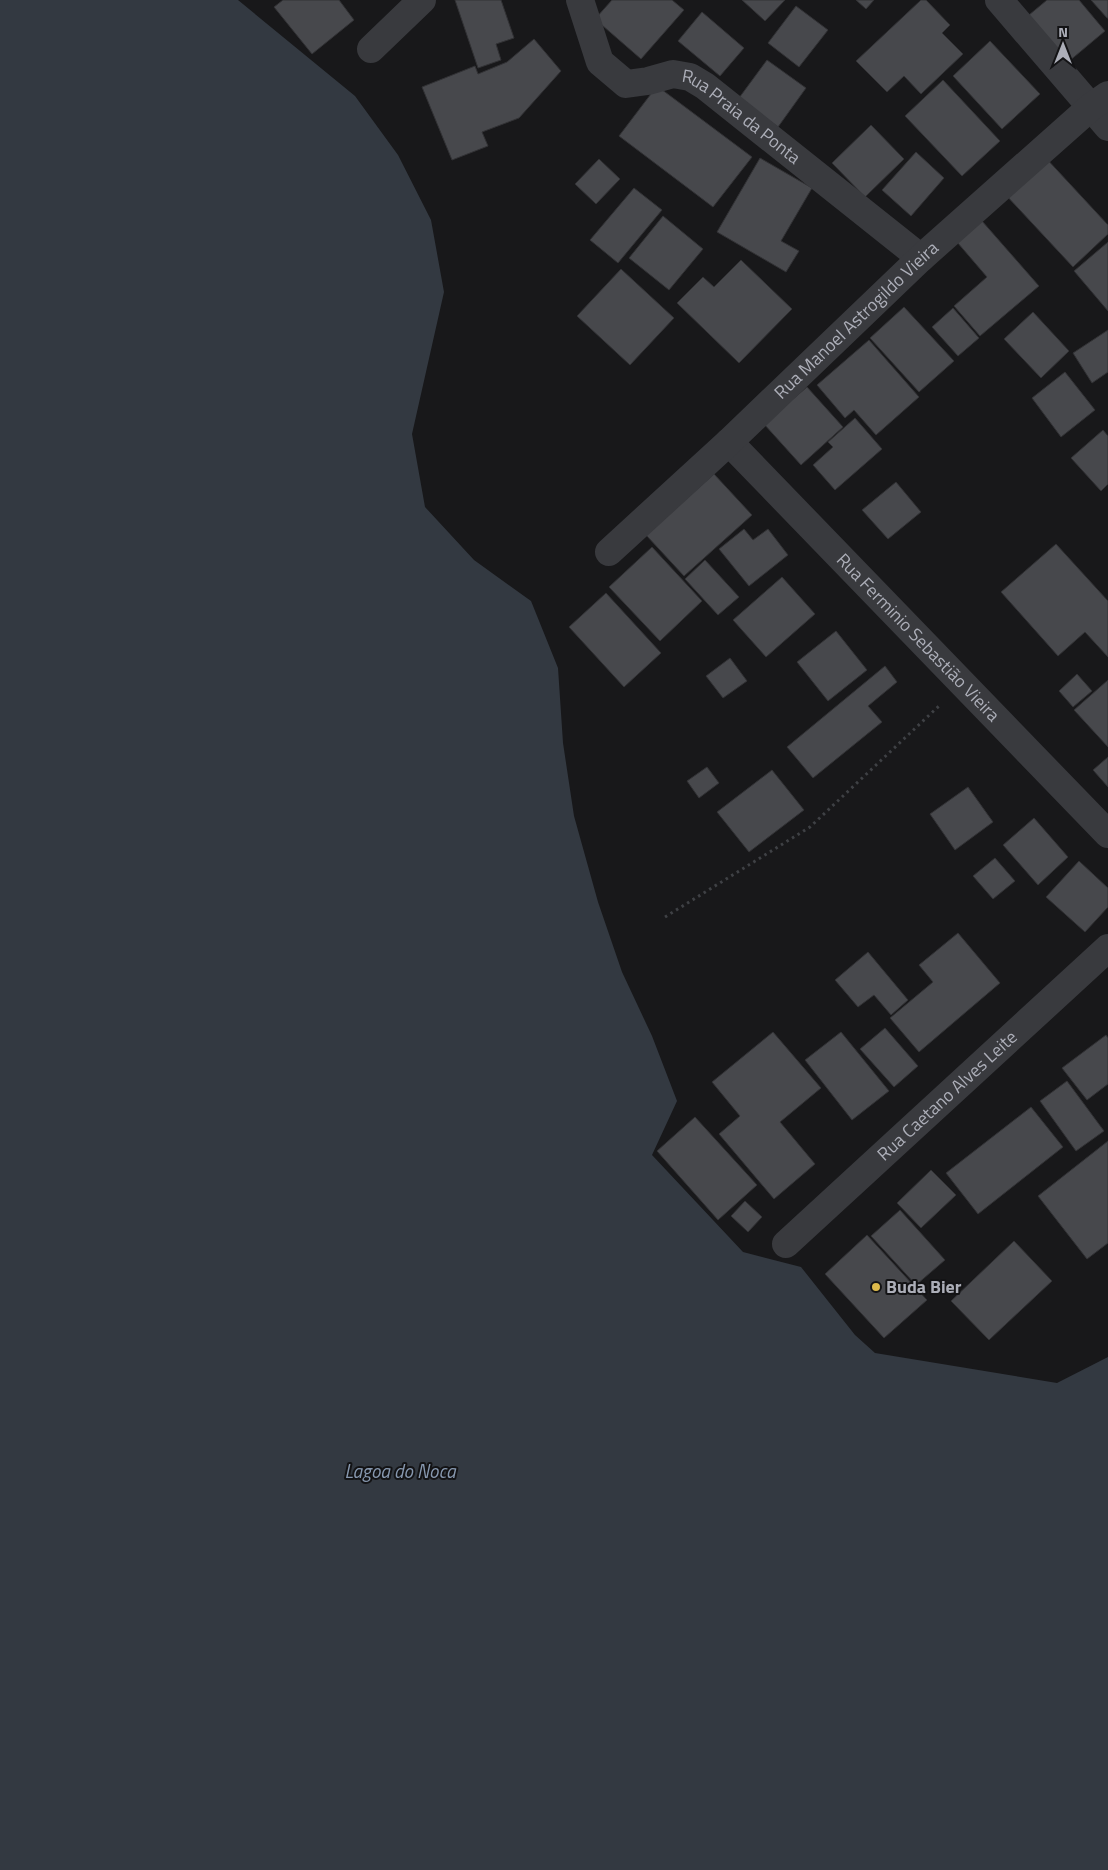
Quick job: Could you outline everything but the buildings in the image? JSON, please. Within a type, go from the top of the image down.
[{"type":"street","points":[[371,49],[422,0]]},
{"type":"street","name":"Rua Praia da Ponta","points":[[580,0],[600,62],[626,84],[648,81],[673,74],[690,77],[705,86],[921,258]]},
{"type":"street","points":[[999,0],[1102,110]]},
{"type":"street","name":"Rua Manoel Astrogildo Vieira","points":[[609,552],[729,442],[921,258],[1102,110]]},
{"type":"street","name":"Rua Ferminio Sebastião Vieira","points":[[729,442],[1108,834]]},
{"type":"street","name":"Rua Caetano Alves Leite","points":[[786,1244],[1108,948]]},
{"type":"path","points":[[665,917],[810,827],[963,684]]},
{"type":"water","name":"Lagoa do Noca","points":[[0,0],[238,0],[355,96],[398,155],[431,220],[444,292],[412,434],[425,507],[474,560],[531,601],[558,668],[563,743],[574,816],[598,902],[622,972],[652,1036],[677,1101],[652,1155],[743,1252],[801,1267],[855,1335],[875,1353],[1057,1383],[1108,1357],[1108,1870],[0,1870]]},
{"type":"place","name":"Buda Bier","points":[[876,1287]]}]
